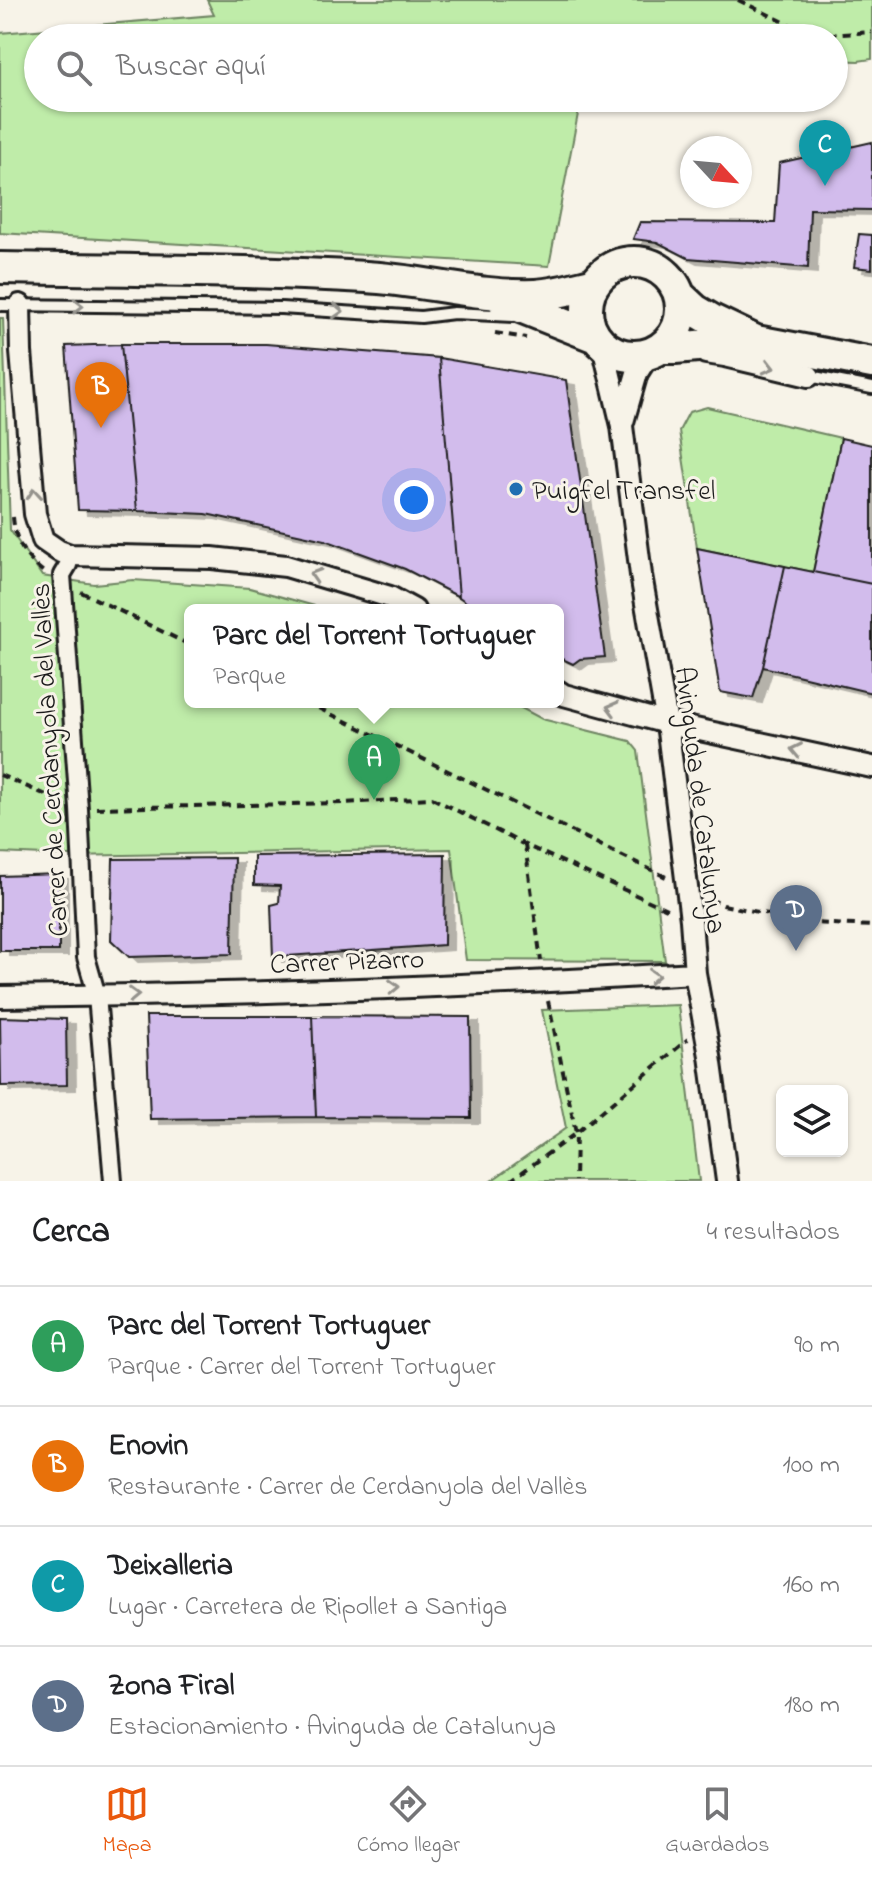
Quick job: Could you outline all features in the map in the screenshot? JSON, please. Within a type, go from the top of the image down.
[{"type":"main road","points":[[600,341],[590,323],[587,307],[588,296],[595,283],[608,269],[623,262],[644,262],[666,273],[680,296],[695,310],[756,341],[872,363]]},
{"type":"main road","points":[[0,268],[321,274],[375,277],[487,293],[535,295],[559,293],[595,283]]},
{"type":"main road","points":[[487,293],[600,341],[625,357],[661,350],[756,341]]},
{"type":"main road","points":[[661,350],[673,335],[680,318],[680,296]]},
{"type":"street","name":"Carrer de Cerdanyola del Vallès","points":[[10,305],[21,352],[35,514],[43,540],[70,555],[62,575],[86,957],[97,996],[113,1181]]},
{"type":"street","name":"Avinguda de Catalunya","points":[[600,341],[622,426],[641,575],[667,723],[695,973],[727,1181]]},
{"type":"street","name":"Avinguda de Catalunya","points":[[622,426],[637,373],[661,350]]},
{"type":"street","points":[[661,350],[725,356],[809,376]]},
{"type":"street","points":[[70,555],[212,558],[286,566],[390,597],[403,604]]},
{"type":"street","points":[[564,695],[667,723],[872,767]]},
{"type":"street","name":"Carrer Pizarro","points":[[0,997],[544,982],[695,973]]},
{"type":"lane","points":[[10,305],[281,308],[421,317],[454,313],[543,317]]},
{"type":"lane","points":[[809,376],[872,388]]},
{"type":"path","points":[[738,0],[788,24]]},
{"type":"path","points":[[848,34],[872,32]]},
{"type":"path","points":[[318,708],[723,905],[814,923],[872,926]]},
{"type":"path","points":[[0,775],[79,809],[432,798],[525,845],[691,920]]},
{"type":"path","points":[[525,845],[544,982],[576,1133],[575,1181]]},
{"type":"path","points":[[510,1181],[576,1133],[705,1025]]},
{"type":"green space","points":[[207,0],[872,0],[872,59],[848,61],[848,24],[107,24],[214,15]]},
{"type":"green space","points":[[24,31],[24,112],[578,112],[549,266],[0,233],[0,33]]},
{"type":"green space","points":[[0,318],[3,318],[10,530],[42,576],[94,584],[133,580],[250,588],[307,604],[184,604],[184,708],[521,708],[542,719],[630,741],[638,751],[665,961],[466,960],[451,849],[67,856],[0,853]]},
{"type":"green space","points":[[707,407],[841,438],[813,572],[697,548],[679,431],[689,412]]},
{"type":"green space","points":[[678,1005],[699,1181],[491,1181],[566,1128],[542,1010]]},
{"type":"building","points":[[872,142],[872,210],[810,209],[808,268],[688,258],[657,242],[633,239],[640,222],[775,223],[779,163]]},
{"type":"building","points":[[859,234],[872,235],[872,269],[854,267]]},
{"type":"building","points":[[121,344],[137,511],[78,510],[66,346]]},
{"type":"building","points":[[121,344],[266,344],[439,358],[459,597],[405,569],[325,540],[206,514],[137,511]]},
{"type":"building","name":"Puigfel Transfel","points":[[439,358],[566,380],[605,657],[580,659],[573,664],[564,660],[564,604],[469,604],[459,597]]},
{"type":"building","points":[[841,438],[872,445],[872,584],[813,572]]},
{"type":"building","points":[[697,548],[872,584],[872,693],[763,667],[753,698],[720,692]]},
{"type":"building","points":[[697,548],[785,566],[763,667],[753,698],[720,692]]},
{"type":"building","points":[[445,854],[444,945],[273,957],[271,905],[279,903],[280,886],[254,885],[254,856]]},
{"type":"building","points":[[234,858],[232,954],[129,957],[111,940],[113,859]]},
{"type":"building","points":[[59,874],[59,951],[0,951],[0,876]]},
{"type":"building","points":[[146,1016],[312,1016],[316,1117],[150,1119]]},
{"type":"building","points":[[312,1016],[470,1017],[471,1118],[316,1117]]},
{"type":"building","points":[[0,1017],[66,1019],[67,1085],[1,1086]]},
{"type":"place","name":"Deixalleria","points":[[825,186]]},
{"type":"place","name":"Enovin","points":[[101,428]]},
{"type":"place","name":"Puigfel Transfel","points":[[516,489]]},
{"type":"place","name":"Parc del Torrent Tortuguer","points":[[374,800]]},
{"type":"place","name":"Zona Firal","points":[[796,951]]}]
